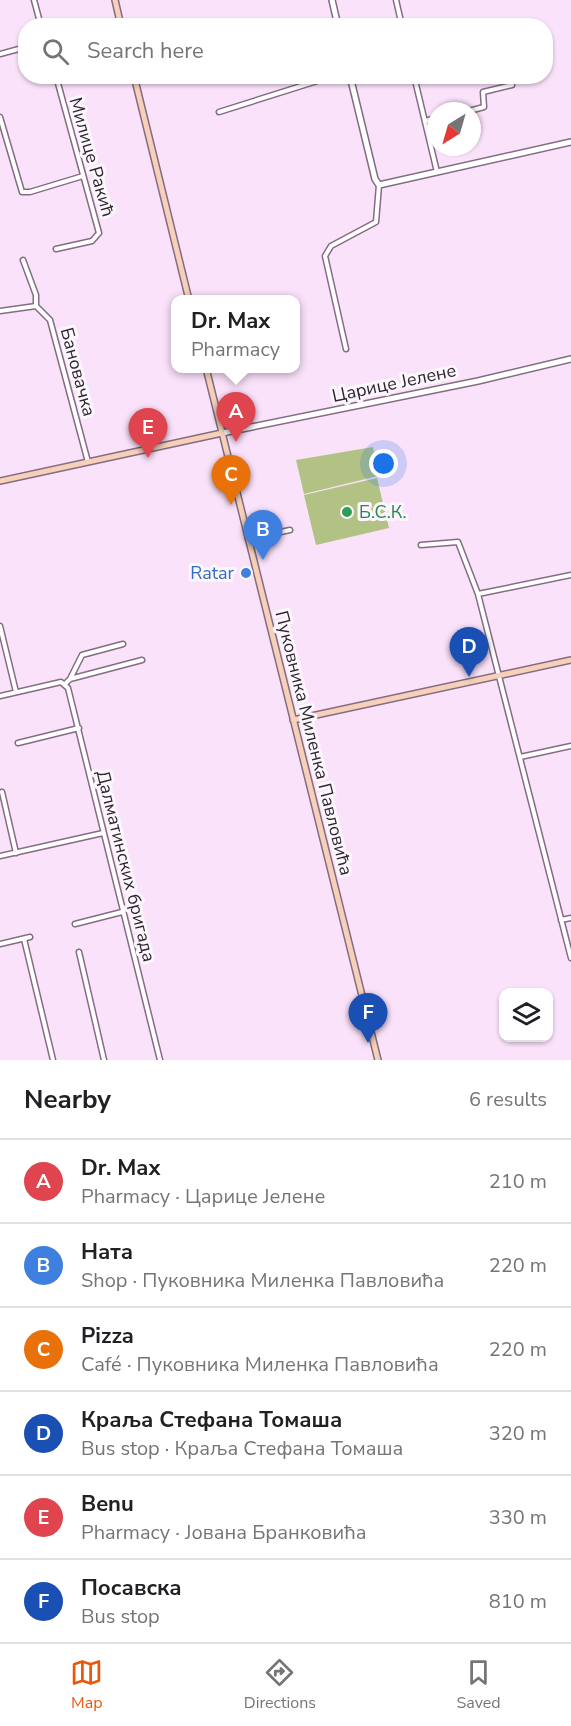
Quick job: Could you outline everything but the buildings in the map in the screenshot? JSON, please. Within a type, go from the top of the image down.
[{"type":"main road","points":[[115,0],[120,18]]},
{"type":"main road","points":[[136,84],[188,295]]},
{"type":"main road","name":"Пуковника Миленка Павловића","points":[[207,373],[378,1060]]},
{"type":"main road","points":[[0,481],[222,434]]},
{"type":"main road","points":[[293,720],[571,660]]},
{"type":"street","points":[[34,0],[39,18]]},
{"type":"street","points":[[332,0],[336,18]]},
{"type":"street","points":[[396,0],[400,18]]},
{"type":"street","points":[[0,54],[18,49]]},
{"type":"street","name":"Милице Ракић","points":[[56,249],[92,241],[98,237],[98,228],[58,84]]},
{"type":"street","points":[[219,112],[308,84]]},
{"type":"street","points":[[346,349],[327,275],[325,256],[331,246],[376,222],[379,185],[375,179],[352,84]]},
{"type":"street","points":[[416,84],[437,172]]},
{"type":"street","points":[[481,108],[484,107],[483,92],[512,85]]},
{"type":"street","points":[[0,117],[22,192],[30,192],[84,176]]},
{"type":"street","points":[[379,185],[571,142]]},
{"type":"street","name":"Бановачка","points":[[23,260],[36,295],[36,306],[50,320],[88,462]]},
{"type":"street","points":[[0,311],[36,306]]},
{"type":"street","name":"Царице Јелене","points":[[222,434],[571,359]]},
{"type":"street","points":[[248,539],[290,530]]},
{"type":"street","points":[[421,546],[454,542],[460,544],[478,594],[571,958]]},
{"type":"street","points":[[478,594],[571,575]]},
{"type":"street","points":[[0,626],[16,692]]},
{"type":"street","points":[[70,679],[82,655],[123,644]]},
{"type":"street","points":[[0,696],[63,683],[70,679],[142,660]]},
{"type":"street","name":"Далматинских бригада","points":[[63,683],[79,728],[122,912],[160,1060]]},
{"type":"street","points":[[18,742],[79,728]]},
{"type":"street","points":[[520,757],[571,746]]},
{"type":"street","points":[[2,792],[16,853]]},
{"type":"street","points":[[0,856],[103,833]]},
{"type":"street","points":[[75,924],[122,912]]},
{"type":"street","points":[[561,920],[571,918]]},
{"type":"street","points":[[0,944],[30,937]]},
{"type":"street","points":[[24,939],[53,1060]]},
{"type":"street","points":[[79,952],[104,1060]]},
{"type":"green space","points":[[373,447],[378,476],[304,494],[296,460]]},
{"type":"green space","name":"Б.С.К.","points":[[377,478],[389,528],[316,545],[304,495]]},
{"type":"place","name":"Dr. Max","points":[[236,442]]},
{"type":"place","name":"Benu","points":[[148,458]]},
{"type":"place","name":"Pizza","points":[[231,505]]},
{"type":"place","name":"Б.С.К.","points":[[347,512]]},
{"type":"place","name":"Ната","points":[[263,560]]},
{"type":"place","name":"Ratar","points":[[246,573]]},
{"type":"place","name":"Краља Стефана Томаша","points":[[469,677]]},
{"type":"place","name":"Посавска","points":[[368,1043]]}]
